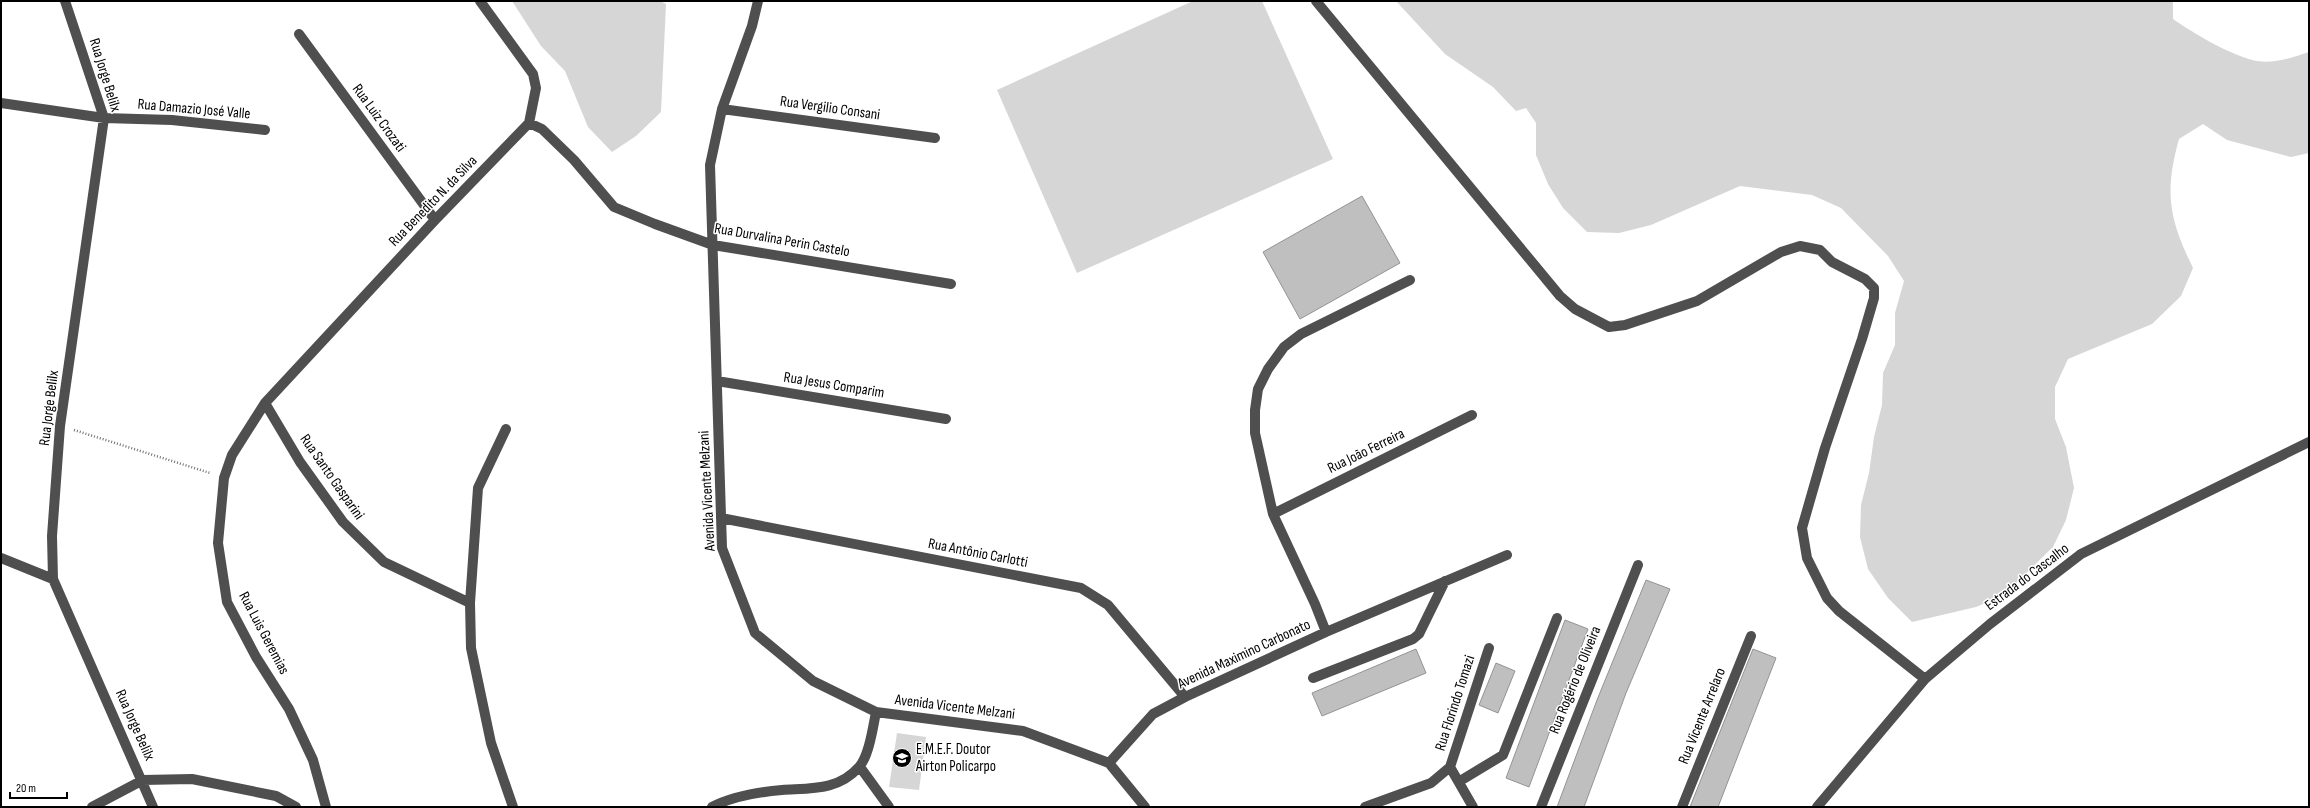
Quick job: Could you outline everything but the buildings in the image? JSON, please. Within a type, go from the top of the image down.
[{"type":"street","name":"Rua Jorge Belilx","points":[[65,1],[104,118],[60,426],[52,536],[53,579],[143,780],[153,807]]},
{"type":"street","points":[[480,1],[533,74],[536,88],[529,123]]},
{"type":"street","name":"Avenida Vicente Melzani","points":[[758,1],[752,26],[722,109],[710,165],[722,548],[755,633],[813,681],[876,712],[1023,731],[1109,763]]},
{"type":"street","points":[[1316,1],[1560,296],[1575,309],[1591,318],[1609,327],[1620,326],[1664,313],[1696,300],[1781,252],[1800,246],[1820,250],[1832,262],[1865,279],[1874,288],[1874,298],[1862,339],[1825,448],[1802,528],[1807,558],[1827,598],[1839,611],[1924,679]]},
{"type":"street","name":"Rua Luiz Crozati","points":[[299,34],[435,220]]},
{"type":"street","name":"Rua Damazio José Valle","points":[[1,103],[104,118],[172,120],[265,130]]},
{"type":"street","name":"Rua Vergilio Consani","points":[[722,109],[935,138]]},
{"type":"street","name":"Rua Benedito N. da Silva","points":[[265,402],[435,220],[529,123]]},
{"type":"street","name":"Rua Durvalina Perin Castelo","points":[[529,123],[542,129],[574,160],[614,207],[713,245],[951,284]]},
{"type":"street","name":"Avenida Maximino Carbonato","points":[[1109,763],[1154,714],[1185,697],[1326,632],[1316,604],[1273,514],[1255,433],[1255,410],[1258,389],[1268,370],[1284,347],[1301,334],[1410,280]]},
{"type":"street","name":"Rua Jesus Comparim","points":[[717,381],[946,419]]},
{"type":"street","name":"Rua Luis Geremias","points":[[265,402],[232,456],[224,478],[218,543],[227,602],[256,657],[289,709],[313,760],[326,807]]},
{"type":"street","name":"Rua Santo Gasparini","points":[[265,402],[300,462],[343,522],[384,562],[470,603]]},
{"type":"street","name":"Rua João Ferreira","points":[[1273,514],[1472,415]]},
{"type":"street","points":[[506,429],[478,488],[470,603],[471,648],[491,743],[513,807]]},
{"type":"street","name":"Estrada do Cascalho","points":[[1817,807],[1924,679],[1990,624],[2081,554],[2309,442]]},
{"type":"street","name":"Rua Antônio Carlotti","points":[[721,518],[1081,588],[1108,605],[1185,697]]},
{"type":"street","points":[[1326,632],[1507,555]]},
{"type":"street","points":[[1,558],[53,579]]},
{"type":"street","name":"Rua Rogério de Oliveira","points":[[1541,807],[1638,565]]},
{"type":"street","points":[[1313,678],[1413,639],[1419,634],[1445,581]]},
{"type":"street","points":[[1460,781],[1503,755],[1556,618]]},
{"type":"street","name":"Rua Vicente Arrelaro","points":[[1682,807],[1751,636]]},
{"type":"street","name":"Rua Florindo Tomazi","points":[[1450,767],[1489,648]]},
{"type":"street","points":[[712,807],[727,799],[782,790],[821,789],[844,780],[860,767],[871,739],[876,712]]},
{"type":"street","points":[[1109,763],[1145,807]]},
{"type":"street","points":[[860,767],[890,807]]},
{"type":"street","points":[[1365,807],[1431,783],[1450,767],[1460,781],[1473,807]]},
{"type":"street","points":[[92,807],[143,780],[192,779],[276,796],[296,807]]},
{"type":"path","points":[[60,426],[224,478]]},
{"type":"shaded area","points":[[512,1],[660,1],[666,4],[661,112],[636,136],[612,152],[588,127],[565,71],[541,46]]},
{"type":"shaded area","points":[[1193,1],[1262,1],[1333,159],[1077,273],[997,90]]},
{"type":"shaded area","points":[[1396,1],[2173,1],[2173,19],[2211,42],[2242,57],[2266,62],[2309,52],[2309,153],[2291,157],[2227,140],[2203,124],[2179,139],[2171,175],[2171,205],[2179,235],[2193,268],[2181,296],[2152,324],[2068,359],[2055,387],[2055,419],[2066,447],[2074,488],[2066,520],[2053,547],[2004,595],[1976,607],[1912,622],[1888,598],[1868,569],[1860,537],[1861,505],[1869,473],[1874,437],[1882,405],[1883,373],[1895,345],[1895,313],[1904,281],[1888,256],[1841,208],[1812,195],[1740,186],[1651,225],[1619,233],[1587,232],[1563,208],[1548,184],[1536,155],[1536,123],[1526,108],[1516,111],[1493,87],[1445,54]]},
{"type":"shaded area","points":[[897,733],[926,737],[919,790],[889,787]]},
{"type":"place","name":"E.M.E.F. Doutor Airton Policarpo","points":[[902,758]]}]
